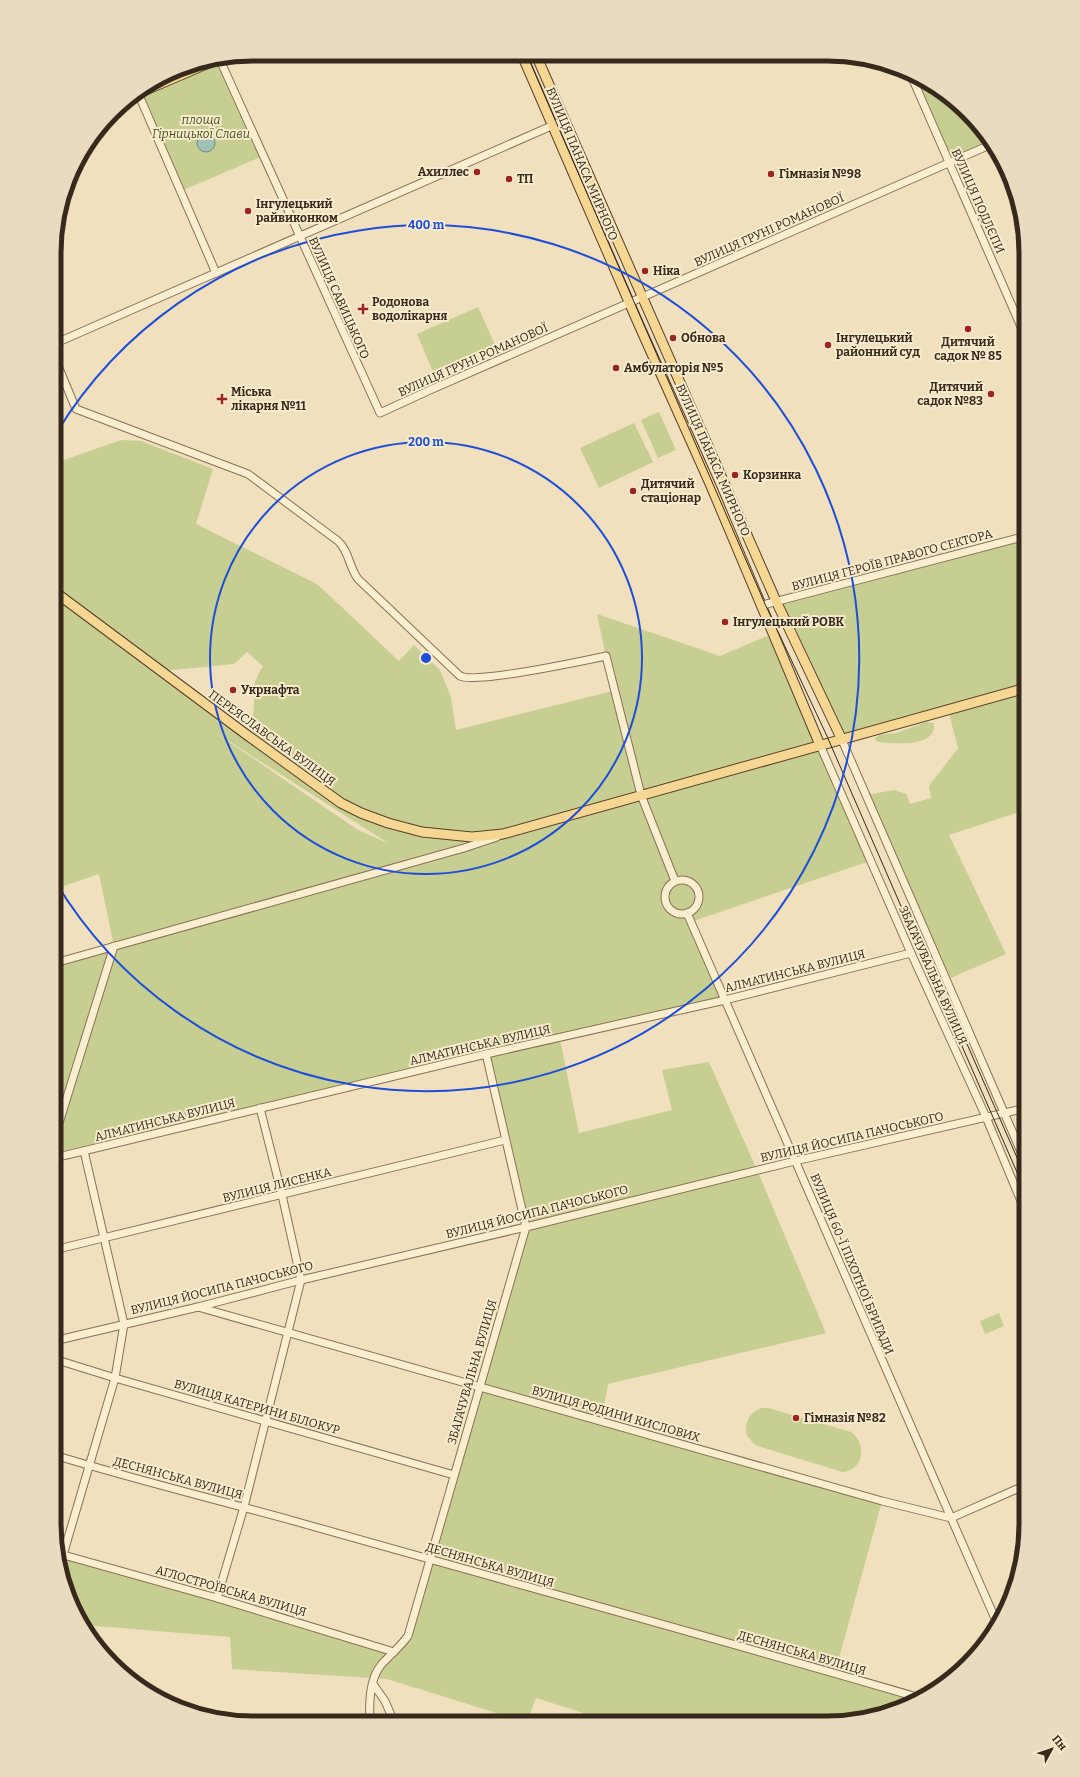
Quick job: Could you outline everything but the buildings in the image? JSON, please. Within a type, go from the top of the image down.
[{"type":"main road","name":"ВУЛИЦЯ ПАНАСА МИРНОГО","points":[[525,61],[763,605],[820,745]]},
{"type":"main road","name":"ВУЛИЦЯ ПАНАСА МИРНОГО","points":[[539,61],[776,601],[842,740]]},
{"type":"main road","name":"ПЕРЕЯСЛАВСЬКА ВУЛИЦЯ","points":[[61,596],[341,803],[388,823],[422,832],[472,837],[504,834],[1019,690]]},
{"type":"street","name":"ВУЛИЦЯ САВИЦЬКОГО","points":[[222,64],[380,413]]},
{"type":"street","name":"ВУЛИЦЯ ПОДЛЄПИ","points":[[914,82],[1019,322]]},
{"type":"street","points":[[139,99],[216,273]]},
{"type":"street","points":[[61,341],[565,120]]},
{"type":"street","name":"ВУЛИЦЯ ГРУНІ РОМАНОВОЇ","points":[[380,413],[987,146]]},
{"type":"street","points":[[61,373],[76,409],[248,474],[338,541],[345,548],[350,566],[358,579],[460,676],[470,678],[501,675],[606,656],[640,795],[675,881]]},
{"type":"street","name":"ВУЛИЦЯ ГЕРОЇВ ПРАВОГО СЕКТОРА","points":[[763,605],[1019,538]]},
{"type":"street","name":"ЗБАГАЧУВАЛЬНА ВУЛИЦЯ","points":[[842,740],[1019,1147]]},
{"type":"street","name":"ЗБАГАЧУВАЛЬНА ВУЛИЦЯ","points":[[820,745],[910,953],[986,1117],[1019,1196]]},
{"type":"street","points":[[61,961],[464,848],[504,834]]},
{"type":"street","points":[[687,880],[698,890],[699,896],[697,904],[692,911],[680,914],[672,911],[665,902],[664,896],[666,889],[675,881],[687,880]]},
{"type":"street","name":"ВУЛИЦЯ 60-Ї ПІХОТНОЇ БРИГАДИ","points":[[687,913],[994,1617]]},
{"type":"street","points":[[61,1116],[114,946]]},
{"type":"street","name":"АЛМАТИНСЬКА ВУЛИЦЯ","points":[[61,1156],[486,1054],[725,1000],[910,953]]},
{"type":"street","name":"ЗБАГАЧУВАЛЬНА ВУЛИЦЯ","points":[[370,1716],[369,1702],[376,1672],[408,1636],[526,1227],[486,1054]]},
{"type":"street","points":[[217,1598],[244,1507],[301,1280],[260,1108]]},
{"type":"street","name":"ВУЛИЦЯ ЙОСИПА ПАЧОСЬКОГО","points":[[61,1339],[795,1161],[1019,1110]]},
{"type":"street","name":"ВУЛИЦЯ ЛИСЕНКА","points":[[61,1248],[282,1196],[505,1140]]},
{"type":"street","points":[[63,1549],[115,1378],[124,1324],[84,1151]]},
{"type":"street","name":"ВУЛИЦЯ РОДИНИ КИСЛОВИХ","points":[[198,1307],[882,1501],[951,1518]]},
{"type":"street","name":"ВУЛИЦЯ КАТЕРИНИ БІЛОКУР","points":[[61,1361],[266,1422],[454,1475]]},
{"type":"street","name":"ДЕСНЯНСЬКА ВУЛИЦЯ","points":[[61,1457],[430,1559],[912,1696]]},
{"type":"street","points":[[951,1518],[1019,1488]]},
{"type":"street","name":"АГЛОСТРОЇВСЬКА ВУЛИЦЯ","points":[[64,1556],[217,1598],[394,1652]]},
{"type":"street","points":[[373,1684],[385,1701],[391,1716]]},
{"type":"green space","name":"площа Гірницької Слави","points":[[222,64],[263,156],[181,191],[140,98],[146,93],[191,71]]},
{"type":"green space","points":[[914,82],[934,93],[954,109],[963,117],[987,146],[949,162]]},
{"type":"green space","points":[[478,307],[496,347],[434,374],[417,334]]},
{"type":"green space","points":[[659,412],[676,450],[658,458],[641,420]]},
{"type":"green space","points":[[634,423],[653,462],[599,488],[580,448]]},
{"type":"green space","points":[[121,440],[141,441],[213,469],[196,524],[317,584],[399,661],[414,645],[440,670],[451,697],[456,730],[613,691],[597,614],[720,656],[774,633],[870,861],[691,922],[725,1000],[560,1039],[579,1133],[672,1110],[662,1070],[709,1062],[757,1170],[826,1333],[608,1384],[601,1421],[882,1501],[835,1673],[912,1696],[889,1706],[840,1716],[593,1716],[536,1698],[529,1716],[506,1716],[387,1679],[232,1669],[230,1637],[90,1625],[71,1586],[64,1555],[395,1652],[402,1645],[526,1227],[486,1054],[61,1156],[61,961],[114,946],[99,874],[61,887],[61,461]],"holes":[[[247,652],[263,666],[255,681],[252,738],[162,671],[234,664]],[[213,731],[388,843],[358,830]]]},
{"type":"green space","points":[[1019,538],[1019,812],[949,835],[1006,954],[946,980],[866,795],[894,790],[906,794],[910,804],[931,798],[929,786],[958,748],[948,710],[842,740],[776,601]]},
{"type":"green space","points":[[926,722],[934,723],[933,731],[929,737],[922,741],[913,743],[877,742],[875,738],[880,735],[896,733]]},
{"type":"green space","points":[[999,1313],[1004,1326],[985,1334],[980,1321]]},
{"type":"green space","points":[[761,1408],[768,1408],[851,1432],[856,1437],[861,1449],[859,1462],[855,1467],[842,1472],[755,1445],[747,1436],[746,1427],[750,1416]]},
{"type":"water","points":[[206,134],[212,137],[215,143],[212,149],[206,152],[200,149],[197,143],[200,137]]},
{"type":"tram line","points":[[530,61],[765,604],[826,734],[1019,1177]]},
{"type":"tram line","points":[[967,1044],[1019,1162]]},
{"type":"place","name":"Ахиллес","points":[[477,172]]},
{"type":"place","name":"Гімназія №98","points":[[771,174]]},
{"type":"place","name":"ТП","points":[[509,179]]},
{"type":"place","name":"Інгулецький райвиконком","points":[[248,211]]},
{"type":"place","name":"Ніка","points":[[645,271]]},
{"type":"place","name":"Родонова водолікарня","points":[[363,309]]},
{"type":"place","name":"Дитячий садок № 85","points":[[968,329]]},
{"type":"place","name":"Обнова","points":[[673,338]]},
{"type":"place","name":"Інгулецький районний суд","points":[[828,345]]},
{"type":"place","name":"Амбулаторія №5","points":[[616,368]]},
{"type":"place","name":"Дитячий садок №83","points":[[991,394]]},
{"type":"place","name":"Міська лікарня №11","points":[[222,399]]},
{"type":"place","name":"Корзинка","points":[[735,475]]},
{"type":"place","name":"Дитячий стаціонар","points":[[633,491]]},
{"type":"place","name":"Інгулецький РОВК","points":[[725,622]]},
{"type":"place","name":"Укрнафта","points":[[233,690]]},
{"type":"place","name":"Гімназія №82","points":[[796,1418]]}]
